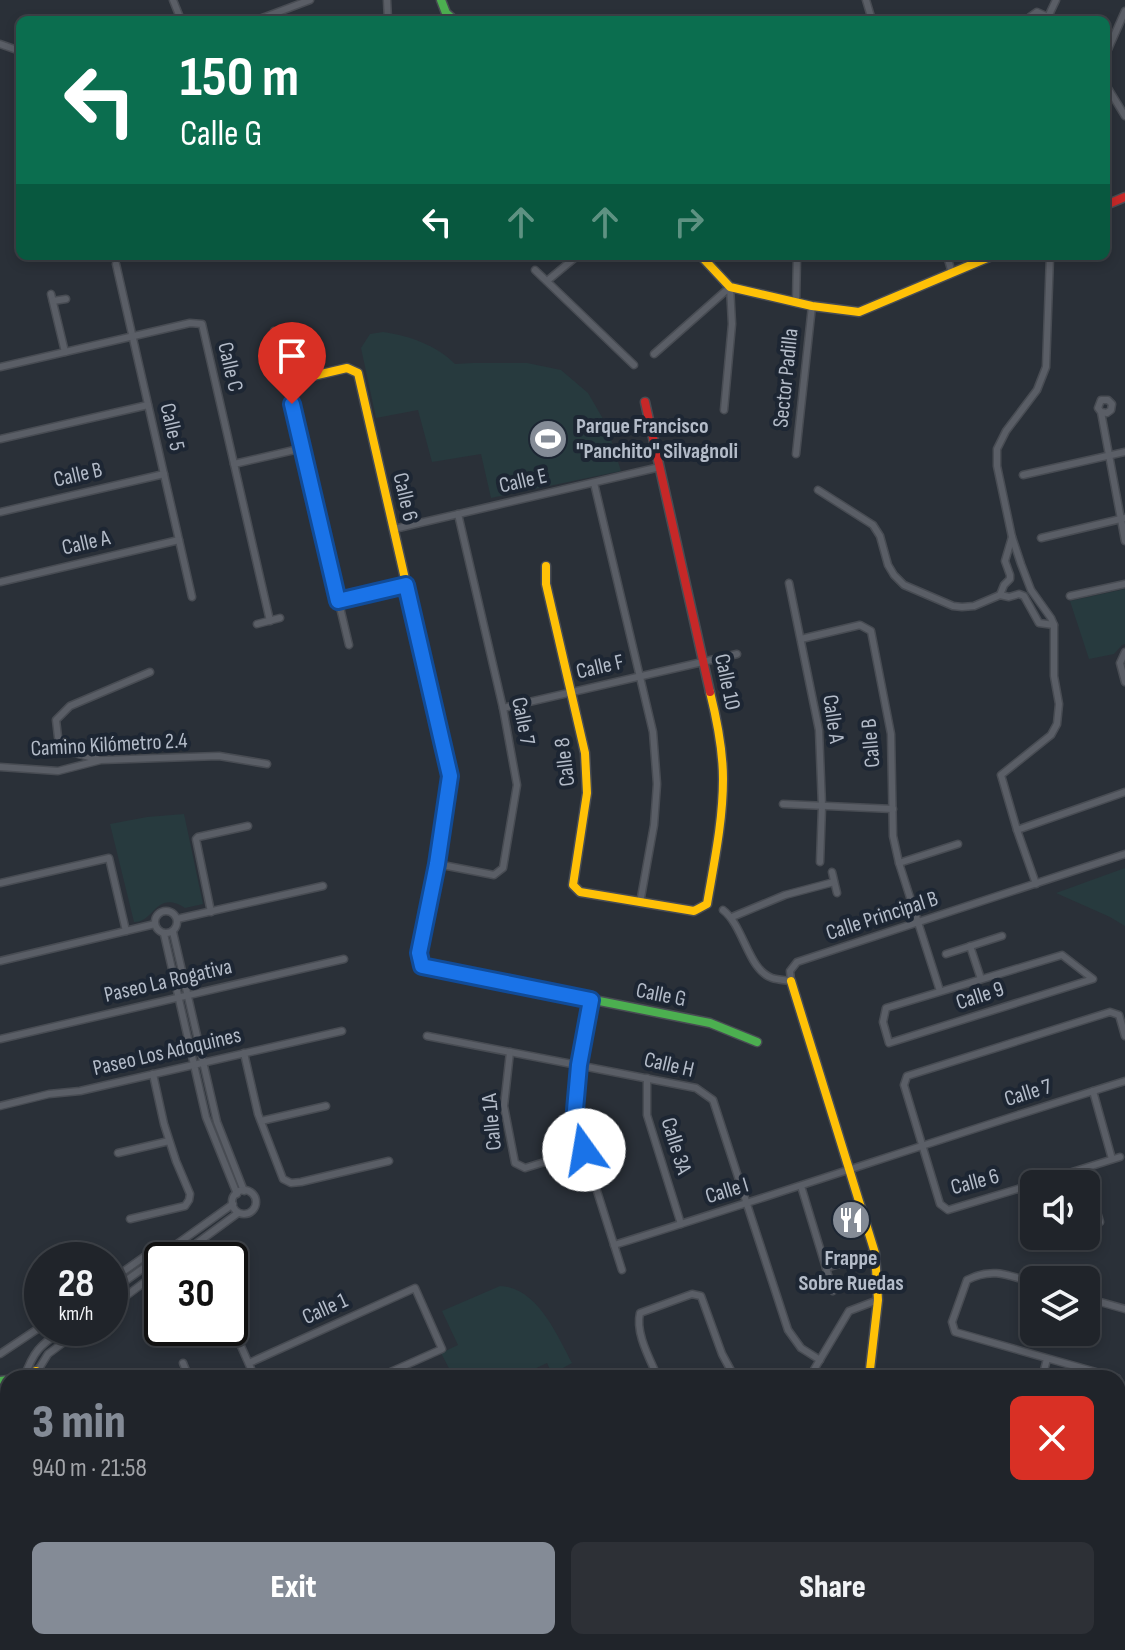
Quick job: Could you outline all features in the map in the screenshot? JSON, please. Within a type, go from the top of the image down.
[{"type":"street","points":[[268,16],[310,0]]},
{"type":"street","points":[[1110,41],[1125,11]]},
{"type":"street","points":[[1110,92],[1125,116]]},
{"type":"street","points":[[547,281],[572,260]]},
{"type":"street","points":[[705,260],[730,287],[796,303],[859,312],[983,260]]},
{"type":"street","points":[[796,303],[797,260]]},
{"type":"street","points":[[948,260],[952,273]]},
{"type":"street","points":[[1036,884],[1001,775],[1051,735],[1057,724],[1059,704],[1054,676],[1054,625],[1031,590],[1012,537],[997,466],[997,449],[1006,431],[1037,390],[1046,367],[1050,260]]},
{"type":"street","name":"Calle 5","points":[[116,264],[192,597]]},
{"type":"street","points":[[535,270],[634,365]]},
{"type":"street","points":[[654,354],[730,287]]},
{"type":"street","points":[[724,410],[732,324],[730,287]]},
{"type":"street","points":[[65,352],[52,298],[66,299]]},
{"type":"street","name":"Sector Padilla","points":[[796,454],[812,306]]},
{"type":"street","name":"Calle C","points":[[0,367],[190,323],[202,324],[270,621]]},
{"type":"street","points":[[274,331],[349,645]]},
{"type":"street","name":"Calle 6","points":[[287,382],[347,368],[358,373],[450,776],[437,864]]},
{"type":"street","name":"Calle 10","points":[[640,904],[694,911],[707,904],[720,829],[723,778],[718,726],[660,467],[645,420],[645,402]]},
{"type":"street","points":[[0,439],[148,405]]},
{"type":"street","points":[[1101,412],[1125,541]]},
{"type":"street","points":[[234,464],[303,448]]},
{"type":"street","points":[[1023,475],[1125,452]]},
{"type":"street","name":"Calle E","points":[[394,529],[660,467]]},
{"type":"street","name":"Calle B","points":[[0,512],[164,474]]},
{"type":"street","points":[[594,483],[653,732],[657,784],[654,825],[640,904]]},
{"type":"street","points":[[818,490],[873,525],[880,536],[888,565],[904,585],[962,607],[974,606],[1000,595],[1009,597],[1019,594],[1024,596],[1039,623],[1054,625]]},
{"type":"street","name":"Calle 7","points":[[437,864],[494,875],[503,868],[517,785],[503,708],[458,514]]},
{"type":"street","points":[[1041,538],[1123,518]]},
{"type":"street","points":[[1000,595],[1010,579],[1005,561],[1012,537]]},
{"type":"street","name":"Calle A","points":[[0,582],[179,540]]},
{"type":"street","name":"Calle 8","points":[[546,566],[546,584],[585,753],[587,793],[573,885],[580,892],[640,904]]},
{"type":"street","name":"Calle A","points":[[789,583],[819,730],[822,806],[820,862]]},
{"type":"street","points":[[1070,596],[1125,584]]},
{"type":"street","points":[[338,601],[406,585]]},
{"type":"street","points":[[257,624],[280,618]]},
{"type":"street","name":"Calle B","points":[[801,639],[860,625],[871,631],[891,734],[893,836],[918,923]]},
{"type":"street","points":[[1125,652],[1120,663],[1125,682]]},
{"type":"street","name":"Calle F","points":[[503,708],[737,654]]},
{"type":"street","points":[[101,760],[67,751],[58,737],[56,720],[70,706],[150,672]]},
{"type":"street","name":"Camino Kilómetro 2.4","points":[[0,767],[58,771],[101,760],[219,756],[267,764]]},
{"type":"street","points":[[1017,830],[1125,792]]},
{"type":"street","points":[[783,804],[893,809]]},
{"type":"street","points":[[211,912],[196,839],[248,826]]},
{"type":"street","points":[[899,863],[958,844]]},
{"type":"street","name":"Calle Principal B","points":[[791,981],[790,971],[797,962],[1125,854]]},
{"type":"street","points":[[0,883],[109,858],[126,931]]},
{"type":"street","name":"Calle G","points":[[437,864],[419,953],[422,966],[710,1023],[757,1042]]},
{"type":"street","points":[[832,872],[837,893]]},
{"type":"street","points":[[732,917],[785,895],[834,882]]},
{"type":"street","points":[[177,919],[323,886]]},
{"type":"street","points":[[723,910],[732,917],[759,970],[770,977],[791,981],[875,1253],[878,1300],[870,1370]]},
{"type":"street","points":[[164,911],[171,912],[177,919],[173,932],[203,1062],[217,1122],[240,1192],[209,1125],[164,934],[155,924],[157,915],[164,911]]},
{"type":"street","points":[[918,923],[940,991]]},
{"type":"street","points":[[0,961],[155,924]]},
{"type":"street","points":[[164,934],[173,932]]},
{"type":"street","points":[[946,954],[1002,936]]},
{"type":"street","points":[[970,946],[981,979]]},
{"type":"street","name":"Calle 9","points":[[1062,955],[1093,979],[889,1043],[883,1022],[886,1008],[981,979],[1062,955]]},
{"type":"street","name":"Paseo La Rogativa","points":[[0,1039],[344,959]]},
{"type":"street","points":[[591,1000],[579,1065],[575,1110],[584,1150],[622,1270]]},
{"type":"street","points":[[922,1145],[904,1085],[907,1076],[1110,1012],[1119,1015],[1125,1036]]},
{"type":"street","name":"Paseo Los Adoquines","points":[[0,1106],[49,1094],[80,1091],[342,1031]]},
{"type":"street","name":"Calle H","points":[[427,1036],[696,1088],[713,1100],[788,1330],[801,1348],[820,1360]]},
{"type":"street","name":"Calle 1A","points":[[510,1052],[504,1106],[515,1163],[525,1168],[584,1150]]},
{"type":"street","points":[[244,1053],[261,1121],[283,1179],[291,1183],[389,1161]]},
{"type":"street","points":[[130,1219],[185,1206],[190,1194],[169,1141],[153,1074]]},
{"type":"street","name":"Calle 3A","points":[[647,1078],[647,1115],[681,1224]]},
{"type":"street","name":"Calle 7","points":[[850,1169],[1125,1081]]},
{"type":"street","name":"Calle 6","points":[[1081,1170],[1116,1158],[1093,1091]]},
{"type":"street","points":[[261,1121],[326,1106]]},
{"type":"street","points":[[118,1153],[169,1141]]},
{"type":"street","name":"Calle 6","points":[[922,1145],[940,1204],[948,1210],[1020,1188]]},
{"type":"street","name":"Calle I","points":[[614,1245],[850,1169]]},
{"type":"street","points":[[801,1186],[833,1291]]},
{"type":"street","points":[[128,1279],[233,1204],[240,1192]]},
{"type":"street","points":[[199,1242],[238,1213],[246,1214],[255,1207],[251,1193],[240,1192]]},
{"type":"street","points":[[233,1204],[238,1213]]},
{"type":"street","points":[[826,1268],[875,1253]]},
{"type":"street","points":[[1020,1279],[1001,1273],[980,1274],[967,1280],[952,1322],[955,1332],[1088,1370]]},
{"type":"street","name":"Calle 1","points":[[249,1363],[415,1288],[442,1349],[395,1370]]},
{"type":"street","points":[[655,1370],[641,1332],[640,1313],[692,1294],[701,1296],[731,1370]]},
{"type":"street","points":[[814,1370],[849,1311],[878,1300]]},
{"type":"street","points":[[1100,1302],[1125,1309]]},
{"type":"street","points":[[0,1354],[24,1338]]},
{"type":"street","points":[[30,1370],[31,1359],[40,1346]]},
{"type":"street","points":[[34,1370],[59,1346]]},
{"type":"street","points":[[241,1346],[252,1370]]},
{"type":"street","points":[[1044,1370],[1047,1359]]},
{"type":"street","points":[[183,1363],[186,1370]]},
{"type":"green space","points":[[383,332],[422,342],[455,364],[527,363],[561,370],[588,393],[606,424],[621,471],[491,498],[481,454],[432,462],[418,410],[376,418],[361,348],[370,334]]},
{"type":"green space","points":[[1125,589],[1125,644],[1114,654],[1089,659],[1070,601]]},
{"type":"green space","points":[[184,814],[203,904],[185,908],[168,902],[141,921],[134,922],[110,824]]},
{"type":"green space","points":[[1125,868],[1125,926],[1056,893]]},
{"type":"green space","points":[[500,1286],[513,1288],[535,1303],[544,1314],[572,1363],[559,1370],[550,1370],[547,1363],[532,1370],[450,1370],[441,1353],[458,1345],[442,1311]]},
{"type":"traffic: fast","points":[[441,0],[449,16]]},
{"type":"traffic: fast","points":[[423,966],[710,1023],[757,1042]]},
{"type":"traffic: slow","points":[[705,260],[730,287],[812,306],[859,312],[982,260]]},
{"type":"traffic: slow","points":[[287,382],[347,368],[358,373],[450,776],[419,953],[423,966]]},
{"type":"traffic: slow","points":[[546,566],[546,584],[585,753],[587,793],[573,885],[580,892],[694,911],[707,904],[723,795],[722,757],[710,692]]},
{"type":"traffic: slow","points":[[791,981],[875,1253],[878,1300],[870,1370]]},
{"type":"traffic: jam","points":[[1110,203],[1125,197]]},
{"type":"traffic: jam","points":[[645,402],[710,692]]},
{"type":"place","name":"Parque Francisco \"Panchito\" Silvagnoli","points":[[548,439]]},
{"type":"place","name":"Frappe Sobre Ruedas","points":[[851,1220]]},
{"type":"route","points":[[292,404],[338,601],[406,585],[450,776],[419,953],[422,966],[591,1000],[579,1065],[575,1110],[584,1150]]}]
